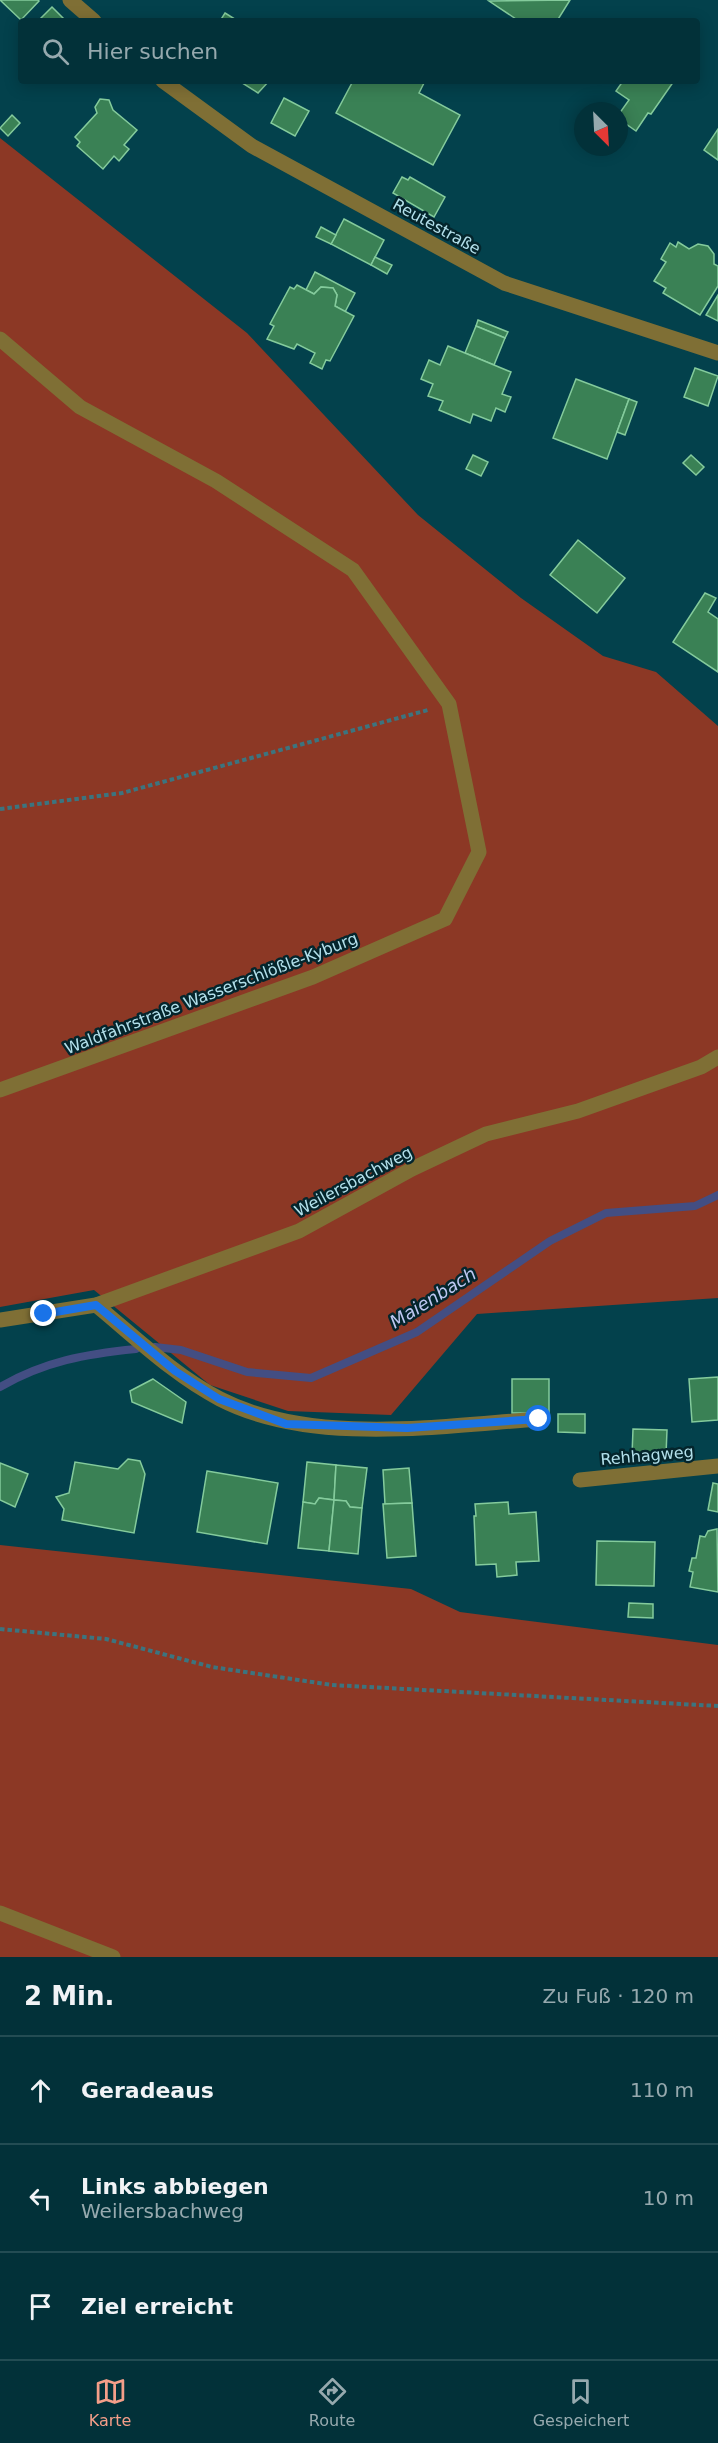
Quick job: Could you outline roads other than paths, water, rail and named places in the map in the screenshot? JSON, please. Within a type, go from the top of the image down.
[{"type":"street","points":[[70,0],[91,18]]},
{"type":"street","name":"Reutestraße","points":[[167,84],[252,146],[504,283],[718,353]]},
{"type":"street","name":"Waldfahrstraße Wasserschlößle-Kyburg","points":[[0,339],[80,407],[216,481],[353,570],[449,704],[479,852],[445,919],[313,977],[0,1090]]},
{"type":"street","name":"Weilersbachweg","points":[[0,1320],[96,1305],[299,1231],[412,1170],[486,1134],[578,1111],[701,1067],[718,1057]]},
{"type":"street","points":[[96,1305],[175,1371],[210,1393],[254,1413],[286,1424],[407,1428],[539,1419]]},
{"type":"street","name":"Rehhagweg","points":[[580,1480],[718,1466]]},
{"type":"street","points":[[0,1913],[113,1957]]},
{"type":"waterway","name":"Maienbach","points":[[155,1347],[181,1350],[247,1372],[311,1378],[417,1332],[550,1241],[606,1213],[695,1206],[718,1195]]},
{"type":"waterway","name":"Maienbach","points":[[0,1387],[33,1371],[66,1360],[136,1349]]}]
